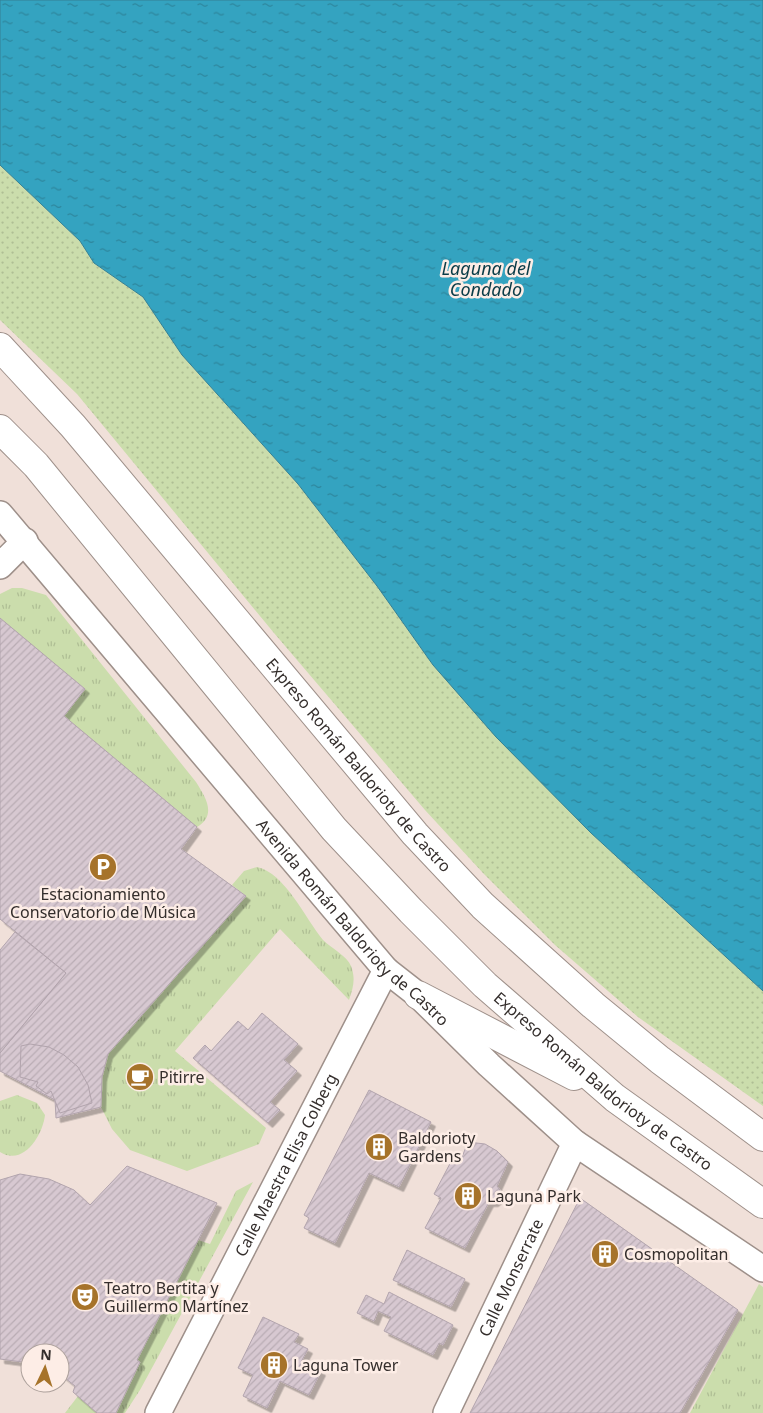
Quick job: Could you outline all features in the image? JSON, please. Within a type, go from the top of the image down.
[{"type":"highway","name":"Expreso Román Baldorioty de Castro","points":[[0,347],[73,426],[415,834],[483,906],[593,1005],[660,1060],[763,1137]]},
{"type":"highway","name":"Expreso Román Baldorioty de Castro","points":[[0,428],[36,465],[334,829],[485,985],[615,1098],[763,1204]]},
{"type":"highway","points":[[418,995],[615,1098]]},
{"type":"street","name":"Avenida Román Baldorioty de Castro","points":[[0,514],[386,970],[418,995],[489,1065],[575,1143],[763,1269]]},
{"type":"street","points":[[0,566],[24,541]]},
{"type":"street","name":"Calle Maestra Elisa Colberg","points":[[158,1413],[386,970]]},
{"type":"street","name":"Calle Monserrate","points":[[446,1413],[575,1143]]},
{"type":"green space","points":[[0,165],[80,241],[94,263],[143,297],[182,355],[298,484],[377,586],[433,665],[591,833],[763,991],[763,1106],[638,1017],[555,945],[483,873],[425,810],[274,633],[77,394],[0,320]]},
{"type":"green space","points":[[12,588],[22,588],[46,595],[196,782],[208,806],[207,817],[197,827],[64,716],[85,689],[0,619],[0,594]]},
{"type":"green space","points":[[257,867],[277,878],[294,898],[323,940],[349,962],[354,979],[353,987],[349,1000],[280,929],[175,1051],[266,1128],[259,1144],[187,1171],[130,1150],[112,1129],[101,1107],[102,1077],[108,1054],[125,1011],[246,896],[232,885],[244,871]]},
{"type":"green space","points":[[17,1095],[37,1103],[45,1115],[40,1131],[31,1146],[17,1155],[9,1155],[0,1152],[0,1101]]},
{"type":"green space","points":[[253,1182],[140,1390],[125,1413],[116,1413],[140,1363],[137,1360],[198,1240],[210,1244],[236,1191]]},
{"type":"green space","points":[[759,1284],[763,1287],[763,1413],[690,1413]]},
{"type":"green space","points":[[78,1396],[97,1413],[65,1413]]},
{"type":"water","name":"Laguna del Condado","points":[[0,0],[763,0],[763,991],[591,833],[496,737],[433,665],[377,586],[298,484],[182,355],[143,297],[94,263],[80,241],[0,165]]},
{"type":"building","name":"Estacionamiento Conservatorio de Música","points":[[0,618],[85,689],[64,716],[197,827],[181,849],[246,896],[108,1054],[102,1077],[101,1107],[56,1118],[55,1100],[0,1071],[0,1053],[66,973],[0,919]]},
{"type":"building","points":[[15,932],[66,973],[0,1053],[0,950]]},
{"type":"building","points":[[262,1013],[298,1044],[284,1060],[297,1071],[270,1102],[280,1110],[268,1123],[193,1058],[205,1045],[211,1051],[238,1021],[248,1030]]},
{"type":"building","points":[[30,1044],[49,1047],[64,1055],[78,1067],[88,1085],[92,1103],[60,1113],[51,1091],[47,1094],[36,1086],[38,1082],[20,1077],[21,1046]]},
{"type":"building","name":"Baldorioty Gardens","points":[[369,1090],[431,1122],[399,1187],[369,1173],[335,1243],[304,1228],[309,1218],[304,1215]]},
{"type":"building","name":"Laguna Park","points":[[468,1142],[485,1144],[497,1151],[508,1162],[497,1186],[500,1190],[499,1198],[494,1202],[489,1202],[465,1248],[425,1228],[441,1198],[434,1194],[455,1154],[462,1157]]},
{"type":"building","name":"Teatro Bertita y Guillermo Martínez","points":[[127,1166],[217,1203],[137,1360],[140,1362],[116,1413],[97,1413],[73,1392],[75,1386],[70,1382],[70,1343],[20,1343],[20,1362],[0,1359],[0,1180],[20,1174],[49,1179],[74,1190],[90,1205]]},
{"type":"building","name":"Cosmopolitan","points":[[580,1198],[738,1310],[680,1413],[470,1413]]},
{"type":"building","points":[[407,1250],[465,1279],[451,1307],[393,1280]]},
{"type":"building","points":[[389,1292],[453,1325],[443,1345],[439,1343],[433,1355],[384,1331],[391,1317],[378,1311],[374,1321],[357,1313],[366,1295],[384,1304]]},
{"type":"building","name":"Laguna Tower","points":[[263,1317],[299,1334],[294,1342],[308,1349],[301,1362],[321,1371],[309,1395],[280,1381],[267,1408],[243,1396],[253,1375],[238,1368]]},
{"type":"place","name":"Estacionamiento Conservatorio de Música","points":[[103,867]]},
{"type":"place","name":"Pitirre","points":[[140,1077]]},
{"type":"place","name":"Baldorioty Gardens","points":[[379,1147]]},
{"type":"place","name":"Laguna Park","points":[[468,1196]]},
{"type":"place","name":"Cosmopolitan","points":[[605,1254]]},
{"type":"place","name":"Teatro Bertita y Guillermo Martínez","points":[[85,1297]]},
{"type":"place","name":"Laguna Tower","points":[[274,1365]]}]
